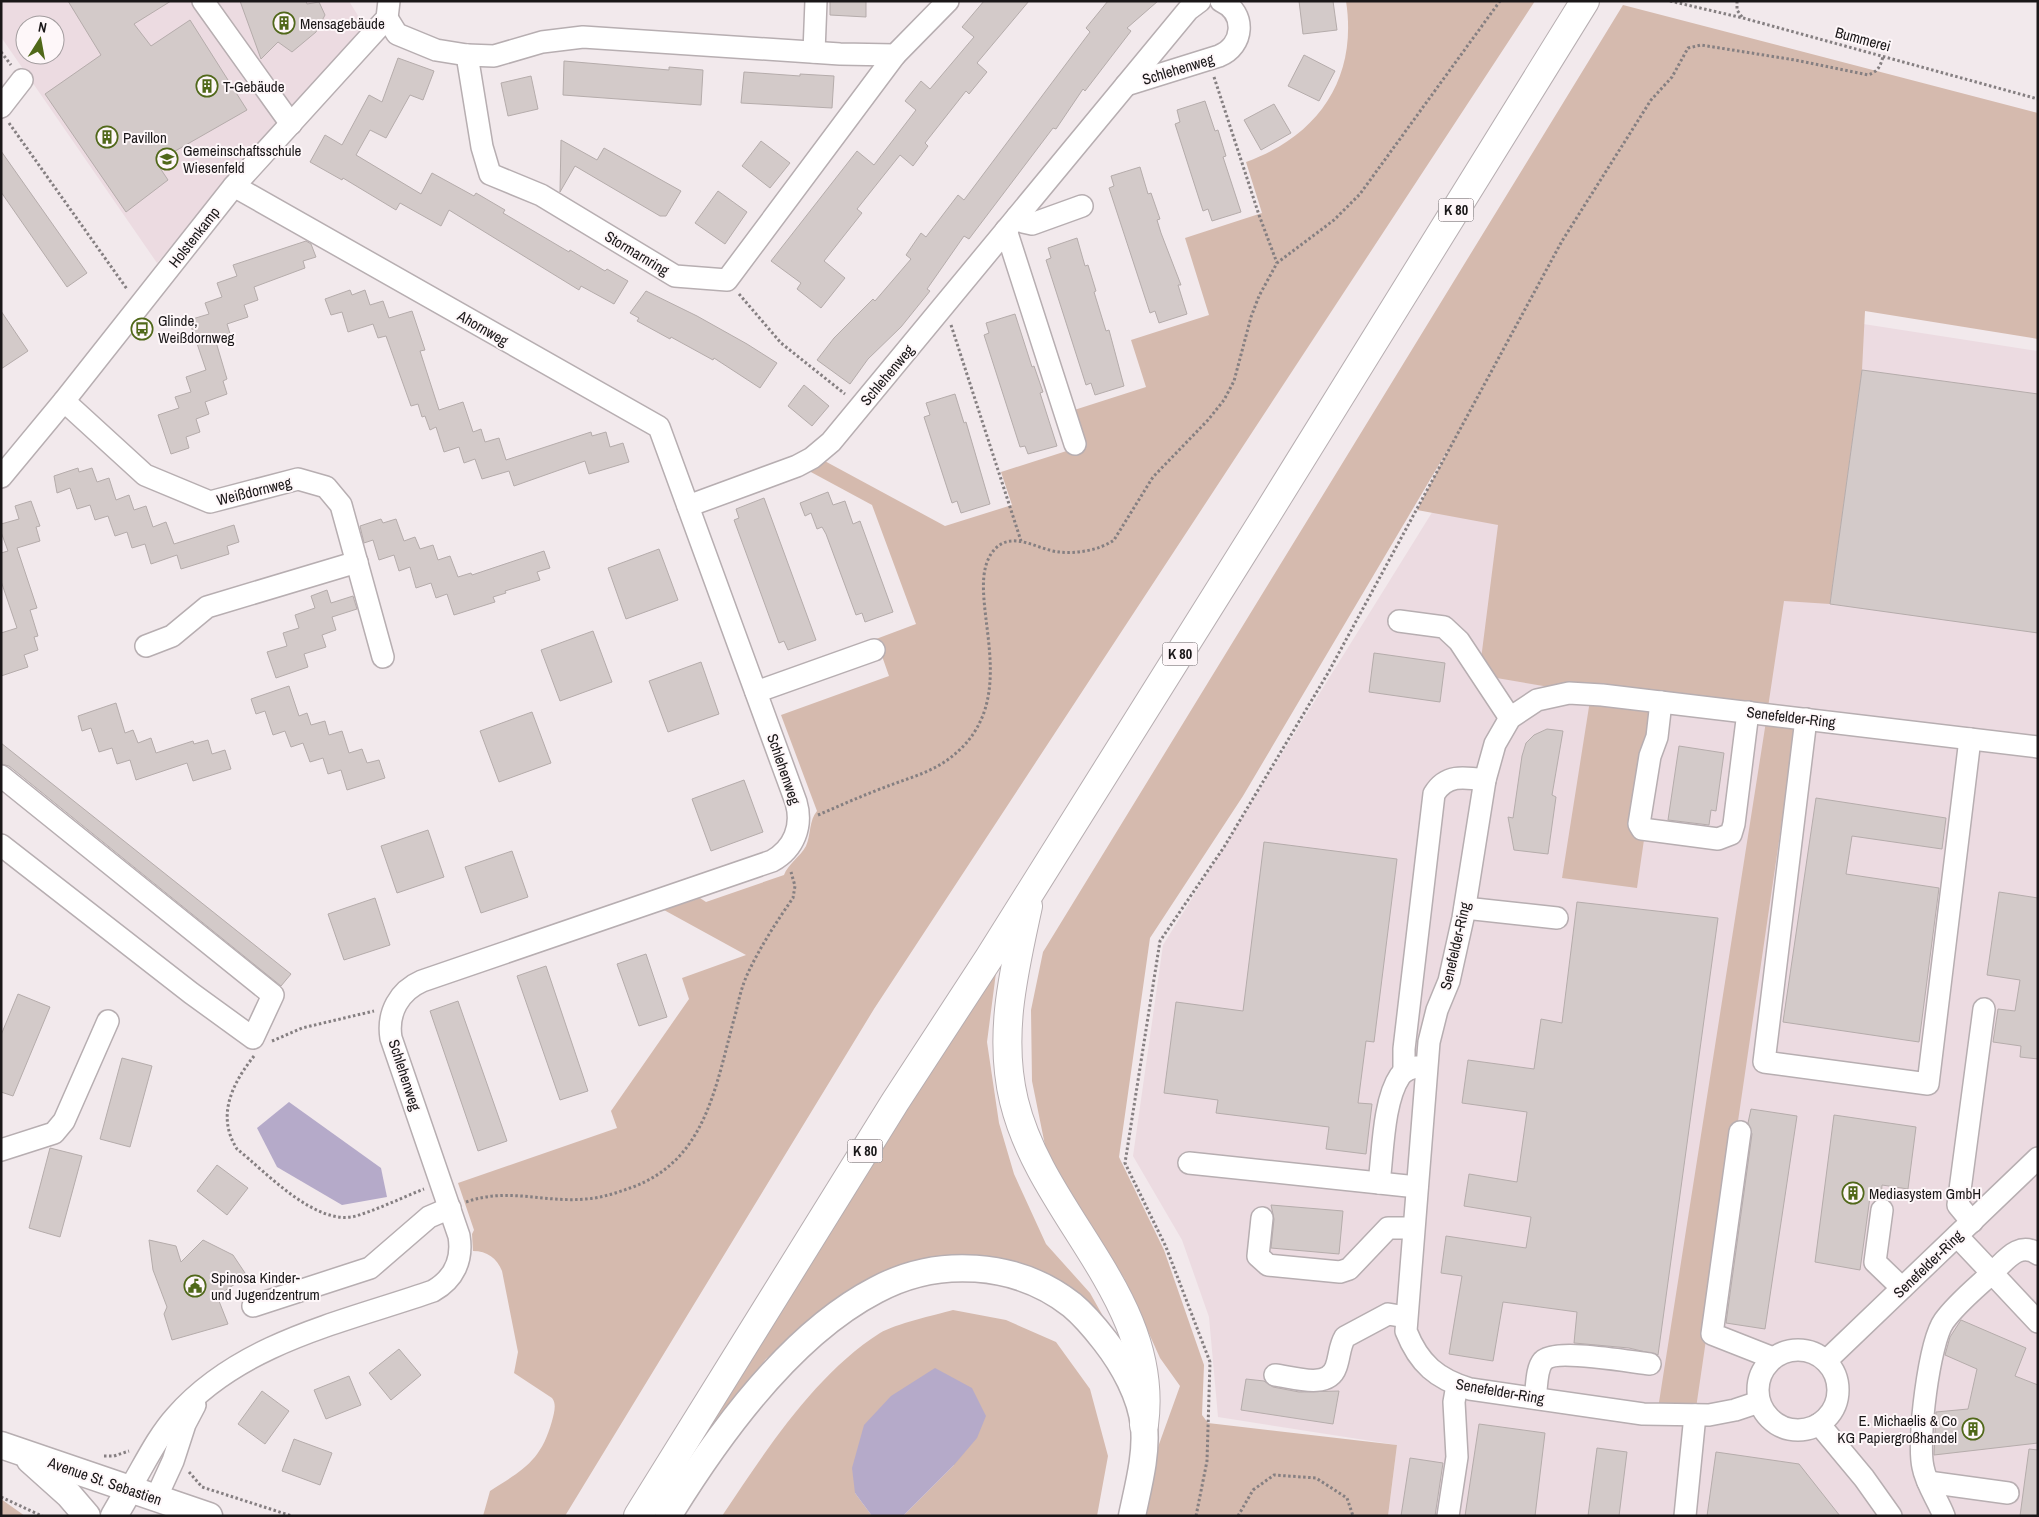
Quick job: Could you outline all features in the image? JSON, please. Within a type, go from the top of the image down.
[{"type":"highway","name":"K 80","points":[[638,1516],[890,1110],[1032,889],[1264,519],[1585,1]]},
{"type":"highway","points":[[1032,889],[1010,992],[1007,1026],[1014,1100],[1034,1158],[1048,1185],[1108,1279],[1132,1327],[1141,1352],[1145,1376],[1147,1401],[1144,1425]]},
{"type":"main road","points":[[668,1516],[688,1484],[742,1411],[811,1335],[846,1308],[876,1289],[907,1277],[940,1268],[996,1270],[1024,1278],[1049,1290],[1072,1305],[1115,1353],[1135,1394],[1144,1425],[1140,1472],[1132,1516]]},
{"type":"main road","points":[[12,1449],[69,1494],[87,1516]]},
{"type":"main road","name":"Avenue St. Sebastien","points":[[12,1449],[129,1490],[151,1507],[209,1516]]},
{"type":"main road","points":[[114,1516],[129,1490]]},
{"type":"street","points":[[204,1],[291,124]]},
{"type":"street","points":[[814,52],[816,1]]},
{"type":"street","points":[[727,280],[895,54],[948,1]]},
{"type":"street","name":"Schlehenweg","points":[[785,852],[794,839],[799,823],[796,802],[688,506],[804,462],[831,442],[1188,10],[1200,1]]},
{"type":"street","name":"Schlehenweg","points":[[1126,85],[1208,60],[1231,49],[1240,32],[1235,12],[1221,1]]},
{"type":"street","points":[[388,10],[398,34],[436,50],[467,56],[494,56],[542,42],[582,37],[814,52],[895,54]]},
{"type":"street","name":"Holstenkamp","points":[[1,477],[64,401],[234,186],[291,124],[388,10]]},
{"type":"street","name":"Stormarnring","points":[[467,56],[482,147],[490,174],[541,195],[675,276],[727,280]]},
{"type":"street","points":[[4,114],[22,80]]},
{"type":"street","name":"Ahornweg","points":[[234,186],[659,427],[688,506]]},
{"type":"street","points":[[1075,444],[1012,224],[1023,222],[1032,224],[1082,206]]},
{"type":"street","name":"Weißdornweg","points":[[64,401],[145,475],[210,502],[298,479],[326,487],[341,505],[383,658]]},
{"type":"street","points":[[146,646],[172,636],[208,607],[357,562]]},
{"type":"street","points":[[1399,621],[1444,627],[1458,641],[1510,718]]},
{"type":"street","points":[[756,692],[874,650]]},
{"type":"street","name":"Senefelder-Ring","points":[[1759,1402],[1735,1410],[1695,1415],[1643,1414],[1535,1398],[1456,1385],[1445,1380],[1424,1364],[1412,1346],[1406,1331],[1406,1317],[1429,1042],[1437,1010],[1449,981],[1465,908],[1485,780],[1495,744],[1510,718],[1537,700],[1569,693],[1748,712],[2038,747]]},
{"type":"street","points":[[1661,702],[1657,736],[1650,756],[1640,824],[1642,829],[1718,839],[1731,834],[1734,824],[1748,712]]},
{"type":"street","points":[[1806,719],[1764,1062],[1928,1084],[1970,739]]},
{"type":"street","points":[[1,776],[273,995],[258,1042],[190,993],[1,845]]},
{"type":"street","points":[[1404,1072],[1404,1049],[1434,794],[1440,784],[1452,779],[1485,780]]},
{"type":"street","points":[[394,1008],[405,992],[422,981],[766,863],[785,852]]},
{"type":"street","points":[[1465,908],[1557,918]]},
{"type":"street","name":"Schlehenweg","points":[[129,1490],[170,1423],[185,1406],[236,1365],[265,1350],[433,1291],[442,1286],[455,1271],[460,1252],[459,1236],[391,1038],[390,1022],[394,1008]]},
{"type":"street","points":[[1984,1009],[1958,1205],[1964,1229],[1992,1273],[2038,1322]]},
{"type":"street","points":[[6,1149],[54,1133],[64,1121],[108,1021]]},
{"type":"street","points":[[1379,1183],[1388,1111],[1394,1089],[1404,1072],[1410,1068],[1427,1065]]},
{"type":"street","points":[[1740,1132],[1712,1334],[1773,1358]]},
{"type":"street","points":[[1189,1163],[1417,1187]]},
{"type":"street","name":"Senefelder-Ring","points":[[1826,1360],[1964,1229],[2035,1166]]},
{"type":"street","points":[[253,1306],[370,1268],[429,1217],[450,1208]]},
{"type":"street","points":[[1882,1210],[1875,1262],[1902,1288]]},
{"type":"street","points":[[1262,1218],[1258,1256],[1262,1262],[1268,1265],[1340,1272],[1354,1266],[1388,1228],[1413,1228]]},
{"type":"street","points":[[1944,1516],[1923,1468],[1922,1439],[1937,1334],[1955,1309],[2019,1249],[2030,1249],[2038,1254]]},
{"type":"street","points":[[1276,1375],[1319,1381],[1328,1378],[1337,1367],[1341,1344],[1346,1337],[1388,1314],[1406,1317]]},
{"type":"street","points":[[1802,1349],[1815,1353],[1826,1360],[1835,1376],[1838,1394],[1835,1405],[1819,1424],[1808,1429],[1784,1428],[1773,1422],[1764,1413],[1759,1402],[1757,1389],[1759,1376],[1766,1364],[1773,1358],[1788,1350],[1802,1349]]},
{"type":"street","points":[[1535,1398],[1540,1365],[1546,1358],[1562,1355],[1583,1356],[1650,1364]]},
{"type":"street","name":"Schlehenweg","points":[[151,1507],[190,1415],[200,1398],[220,1377]]},
{"type":"street","points":[[1448,1516],[1457,1457],[1454,1402],[1456,1385]]},
{"type":"street","points":[[1684,1516],[1695,1415]]},
{"type":"street","points":[[1819,1424],[1864,1478],[1890,1516]]},
{"type":"street","points":[[1928,1482],[2008,1493]]},
{"type":"path","points":[[799,823],[927,772],[951,758],[965,744],[982,715],[988,700],[991,664],[984,572],[991,553],[997,547],[1012,540],[1060,552],[1093,548],[1114,540],[1152,477],[1208,420],[1224,400],[1234,380],[1259,296],[1277,263],[1287,253],[1334,220],[1360,194],[1500,1]]},
{"type":"path","name":"Bummerei","points":[[1670,1],[1743,18],[2038,99]]},
{"type":"path","points":[[1737,1],[1737,10],[1743,18]]},
{"type":"path","points":[[1196,1516],[1207,1462],[1210,1362],[1166,1247],[1126,1163],[1160,940],[1224,847],[1328,673],[1562,241],[1651,100],[1672,77],[1688,48],[1701,45],[1795,60],[1868,75],[1880,68],[1883,57]]},
{"type":"path","points":[[1208,60],[1258,215],[1277,263]]},
{"type":"path","points":[[4,114],[140,306]]},
{"type":"path","points":[[727,280],[781,342],[860,407]]},
{"type":"path","points":[[945,305],[1021,541]]},
{"type":"path","points":[[450,1208],[480,1197],[506,1194],[585,1200],[609,1195],[639,1184],[677,1160],[696,1136],[710,1104],[748,973],[793,898],[795,886],[785,852]]},
{"type":"path","points":[[394,1008],[348,1016],[258,1042],[226,1108],[230,1138],[237,1149],[308,1206],[339,1217],[355,1216],[441,1183]]},
{"type":"path","points":[[1238,1516],[1254,1490],[1274,1474],[1316,1478],[1347,1498],[1353,1516]]},
{"type":"path","points":[[1,1497],[42,1516]]},
{"type":"shaded area","name":"Gemeinschaftsschule Wiesenfeld","points":[[1,1],[349,1],[365,27],[157,263],[20,65],[65,65],[65,15],[15,15],[15,57],[1,37]]},
{"type":"shaded area","points":[[1346,1],[1535,1],[874,1009],[565,1516],[483,1516],[490,1491],[521,1470],[542,1446],[548,1435],[555,1406],[552,1398],[514,1373],[518,1352],[502,1271],[491,1256],[483,1252],[473,1251],[472,1234],[474,1230],[458,1183],[617,1128],[611,1111],[689,999],[682,978],[746,955],[664,910],[700,898],[706,902],[784,875],[788,867],[806,846],[814,815],[817,811],[781,715],[889,676],[876,639],[916,624],[872,505],[809,471],[821,459],[945,526],[1012,505],[1001,472],[1079,447],[1068,412],[1146,387],[1131,340],[1209,315],[1185,238],[1262,213],[1246,162],[1271,151],[1294,137],[1328,101],[1339,79],[1346,55],[1348,29]]},
{"type":"shaded area","points":[[1623,5],[2038,113],[2038,339],[1865,311],[1862,370],[1830,604],[1784,601],[1767,714],[1797,718],[1695,1415],[1657,1415],[1767,715],[1664,702],[1637,888],[1562,878],[1591,694],[1479,675],[1498,525],[1417,510],[1450,446],[1243,796],[1150,938],[1119,1157],[1164,1250],[1204,1365],[1202,1415],[1208,1423],[1397,1445],[1388,1516],[1145,1516],[1158,1447],[1180,1386],[1160,1358],[1124,1278],[1050,1170],[1032,1081],[1031,1010],[1043,952]]},
{"type":"shaded area","points":[[1567,278],[2038,351],[2038,1516],[1388,1516],[1397,1445],[1218,1417],[1209,1317],[1182,1240],[1133,1156],[1163,945],[1474,445]]},
{"type":"shaded area","points":[[997,965],[987,1042],[999,1123],[1014,1174],[1046,1244],[1090,1293],[1122,1350],[976,1257],[924,1259],[887,1270],[847,1296],[766,1359],[689,1454]]},
{"type":"shaded area","points":[[289,1102],[381,1168],[387,1197],[342,1205],[277,1167],[257,1128]]},
{"type":"shaded area","points":[[953,1310],[1006,1320],[1056,1342],[1090,1389],[1108,1456],[1097,1516],[903,1516],[954,1465],[855,1493],[872,1516],[722,1516],[792,1416],[812,1392],[856,1350],[887,1330]]},
{"type":"shaded area","points":[[935,1368],[972,1388],[986,1416],[977,1438],[954,1465],[903,1516],[872,1516],[855,1493],[852,1468],[864,1425],[891,1396]]},
{"type":"shaded area","points":[[1,1499],[25,1516],[1,1516]]},
{"type":"building","points":[[68,1],[171,1],[134,24],[151,46],[190,20],[247,110],[156,162],[168,180],[126,212],[45,94],[101,55]]},
{"type":"building","name":"Mensagebäude","points":[[240,1],[306,1],[307,4],[319,2],[325,15],[316,32],[292,52],[278,42],[261,59]]},
{"type":"building","points":[[830,1],[866,1],[866,17],[830,15]]},
{"type":"building","points":[[984,1],[1029,1],[977,63],[987,72],[969,94],[966,91],[925,143],[928,146],[913,166],[900,155],[857,209],[862,213],[824,261],[845,278],[821,308],[797,289],[801,283],[771,261],[857,151],[874,165],[916,110],[905,101],[921,81],[930,89],[974,37],[962,27]]},
{"type":"building","points":[[1108,1],[1158,1],[1127,28],[1131,31],[1085,91],[1083,89],[1056,129],[1053,128],[969,239],[964,236],[927,289],[930,291],[901,327],[868,359],[850,384],[817,360],[834,338],[873,299],[875,301],[911,259],[906,255],[921,233],[926,237],[958,195],[964,200],[1090,32],[1086,28]]},
{"type":"building","points":[[1299,1],[1333,1],[1337,30],[1303,34]]},
{"type":"building","points":[[1304,55],[1335,71],[1319,101],[1288,86]]},
{"type":"building","points":[[398,58],[434,71],[423,100],[410,95],[386,138],[370,130],[356,155],[421,194],[432,173],[474,196],[476,193],[505,210],[503,213],[569,252],[570,250],[605,271],[607,269],[628,281],[614,304],[581,286],[579,290],[449,210],[441,226],[400,203],[396,210],[343,178],[342,180],[310,162],[325,135],[342,145],[369,95],[382,102]]},
{"type":"building","points":[[564,61],[669,70],[669,67],[703,70],[701,105],[563,95]]},
{"type":"building","points":[[744,72],[800,76],[800,74],[834,76],[832,108],[741,103]]},
{"type":"building","points":[[531,76],[538,109],[508,116],[501,83]]},
{"type":"building","points":[[1205,101],[1215,131],[1218,130],[1226,156],[1223,157],[1241,212],[1212,221],[1208,209],[1203,211],[1175,124],[1180,122],[1177,110]]},
{"type":"building","points":[[1274,104],[1291,133],[1261,150],[1244,120]]},
{"type":"building","points":[[561,140],[597,160],[604,148],[681,191],[666,216],[660,216],[575,166],[560,192]]},
{"type":"building","points":[[761,141],[790,163],[770,188],[742,166]]},
{"type":"building","points":[[1,151],[87,273],[67,287],[1,192]]},
{"type":"building","points":[[1140,167],[1148,194],[1151,193],[1160,219],[1157,220],[1181,285],[1178,285],[1187,314],[1159,323],[1155,311],[1150,313],[1109,188],[1114,186],[1111,176]]},
{"type":"building","points":[[718,191],[747,212],[725,244],[695,223]]},
{"type":"building","points":[[1077,238],[1085,266],[1088,265],[1106,331],[1109,330],[1124,386],[1095,395],[1091,383],[1086,385],[1046,260],[1051,258],[1048,248]]},
{"type":"building","points":[[306,241],[311,244],[316,257],[303,261],[305,268],[254,287],[258,300],[244,305],[248,317],[227,324],[231,337],[216,342],[227,379],[223,381],[227,394],[205,402],[209,414],[196,419],[200,432],[186,437],[189,448],[171,454],[158,415],[179,408],[175,397],[191,392],[186,377],[206,370],[189,320],[209,314],[205,303],[222,297],[217,283],[237,276],[233,265]]},
{"type":"building","points":[[350,290],[352,295],[365,290],[370,305],[383,301],[389,318],[412,311],[425,350],[420,351],[439,410],[463,402],[473,432],[481,429],[485,442],[499,438],[506,460],[591,432],[592,436],[606,432],[610,447],[623,443],[629,462],[589,474],[585,461],[514,486],[509,471],[482,479],[475,459],[464,463],[459,447],[444,452],[436,427],[430,430],[425,416],[422,417],[418,404],[411,406],[386,336],[378,338],[373,324],[348,332],[342,312],[331,315],[325,299]]},
{"type":"building","points":[[646,291],[697,316],[777,363],[760,388],[714,358],[713,360],[637,321],[639,318],[630,313]]},
{"type":"building","points":[[1,311],[28,351],[1,369]]},
{"type":"building","points":[[1015,314],[1032,367],[1034,366],[1043,392],[1040,393],[1057,446],[1028,454],[1025,446],[1020,447],[984,335],[989,333],[986,323]]},
{"type":"building","points":[[1862,370],[2038,394],[2038,633],[1830,604]]},
{"type":"building","points":[[804,385],[829,406],[812,426],[788,406]]},
{"type":"building","points":[[955,394],[964,423],[966,422],[990,504],[961,513],[957,501],[952,503],[924,417],[930,415],[926,403]]},
{"type":"building","points":[[78,468],[79,472],[92,468],[97,482],[109,478],[116,500],[129,495],[134,510],[146,506],[153,527],[166,522],[174,544],[234,525],[239,542],[227,546],[229,554],[181,569],[177,555],[151,564],[145,544],[132,548],[127,532],[115,536],[108,516],[95,520],[90,505],[77,509],[70,488],[57,493],[54,476]]},
{"type":"building","points":[[828,492],[833,505],[845,501],[853,524],[860,521],[893,612],[865,622],[862,613],[856,615],[826,534],[822,527],[817,529],[811,513],[805,516],[800,503]]},
{"type":"building","points":[[764,498],[816,640],[788,650],[784,641],[779,643],[734,520],[739,518],[736,509]]},
{"type":"building","points":[[31,501],[40,526],[36,527],[40,541],[17,548],[37,608],[30,610],[38,636],[34,637],[38,650],[24,655],[28,667],[1,676],[1,633],[17,628],[1,581],[1,553],[8,551],[1,532],[1,524],[19,519],[15,506]]},
{"type":"building","points":[[381,519],[383,523],[396,519],[404,541],[415,537],[420,549],[433,545],[438,560],[450,556],[458,577],[471,573],[472,575],[544,551],[550,568],[537,572],[540,580],[505,591],[506,593],[493,597],[495,602],[454,615],[447,594],[436,598],[431,583],[416,588],[410,567],[399,571],[394,555],[379,560],[373,540],[364,543],[360,526]]},
{"type":"building","points":[[659,549],[678,600],[626,619],[608,568]]},
{"type":"building","points":[[327,590],[331,603],[353,596],[357,609],[332,617],[336,630],[322,635],[326,647],[304,654],[308,667],[276,678],[267,652],[287,646],[283,633],[299,628],[295,615],[315,608],[311,596]]},
{"type":"building","points":[[593,631],[612,682],[560,701],[541,650]]},
{"type":"building","points":[[1374,653],[1445,663],[1440,702],[1369,692]]},
{"type":"building","points":[[701,662],[719,714],[668,732],[649,681]]},
{"type":"building","points":[[289,686],[299,716],[307,713],[311,725],[325,721],[329,735],[342,731],[349,753],[362,749],[367,763],[379,760],[385,778],[347,790],[341,770],[328,774],[323,758],[310,762],[303,743],[291,747],[285,731],[273,735],[265,711],[256,714],[251,699]]},
{"type":"building","points":[[116,703],[125,733],[133,730],[138,743],[151,738],[156,753],[193,741],[194,744],[208,740],[212,754],[225,750],[231,769],[193,781],[187,763],[136,780],[130,760],[117,764],[112,748],[99,752],[91,728],[82,731],[78,716]]},
{"type":"building","points":[[532,712],[551,763],[499,782],[480,731]]},
{"type":"building","points":[[1547,729],[1563,731],[1552,795],[1556,797],[1548,854],[1514,850],[1508,817],[1513,818],[1522,756],[1526,743],[1534,735]]},
{"type":"building","points":[[1,743],[291,974],[281,986],[9,766],[1,764]]},
{"type":"building","points":[[1679,746],[1724,753],[1716,811],[1711,810],[1709,825],[1668,820]]},
{"type":"building","points":[[744,780],[763,832],[711,851],[692,799]]},
{"type":"building","points":[[1816,798],[1946,818],[1942,849],[1852,836],[1846,874],[1939,888],[1919,1042],[1783,1022]]},
{"type":"building","points":[[428,830],[444,877],[397,893],[381,846]]},
{"type":"building","points":[[1264,842],[1397,859],[1374,1042],[1366,1041],[1358,1103],[1372,1104],[1366,1154],[1326,1149],[1329,1127],[1216,1113],[1218,1100],[1164,1093],[1176,1002],[1243,1011]]},
{"type":"building","points":[[512,851],[528,897],[481,913],[465,867]]},
{"type":"building","points":[[1999,892],[2038,898],[2038,1059],[2020,1057],[2021,1046],[1993,1042],[1998,1009],[2015,1011],[2020,980],[1987,975]]},
{"type":"building","points":[[375,898],[390,945],[344,960],[328,914]]},
{"type":"building","points":[[1577,902],[1718,918],[1658,1355],[1629,1348],[1574,1343],[1577,1312],[1503,1302],[1493,1361],[1449,1354],[1462,1276],[1441,1273],[1446,1236],[1526,1248],[1531,1217],[1464,1206],[1469,1174],[1517,1182],[1527,1112],[1462,1103],[1468,1060],[1534,1069],[1541,1019],[1562,1023]]},
{"type":"building","points":[[646,954],[667,1017],[639,1026],[617,964]]},
{"type":"building","points":[[546,966],[588,1091],[560,1100],[517,976]]},
{"type":"building","points":[[18,994],[50,1007],[13,1096],[1,1092],[1,1035]]},
{"type":"building","points":[[458,1001],[507,1141],[478,1151],[430,1011]]},
{"type":"building","points":[[122,1058],[152,1066],[130,1147],[100,1139]]},
{"type":"building","points":[[1751,1109],[1797,1116],[1765,1329],[1726,1323],[1752,1134],[1748,1123]]},
{"type":"building","name":"Mediasystem GmbH","points":[[1834,1115],[1916,1127],[1908,1189],[1882,1185],[1881,1198],[1870,1197],[1860,1270],[1815,1262]]},
{"type":"building","points":[[50,1148],[82,1156],[60,1237],[29,1228]]},
{"type":"building","points":[[217,1165],[248,1188],[227,1215],[197,1191]]},
{"type":"building","points":[[1271,1205],[1343,1211],[1339,1254],[1271,1248],[1274,1219]]},
{"type":"building","name":"Spinosa Kinder- und Jugendzentrum","points":[[149,1240],[176,1246],[181,1262],[203,1240],[233,1255],[247,1276],[217,1296],[228,1324],[172,1340],[164,1314],[167,1307],[153,1270]]},
{"type":"building","name":"E. Michaelis & Co KG Papiergroßhandel","points":[[1961,1320],[2026,1348],[2015,1376],[2038,1385],[2038,1443],[1934,1455],[1936,1412],[1968,1409],[1977,1369],[1945,1355],[1950,1337]]},
{"type":"building","points":[[399,1349],[421,1375],[391,1400],[369,1373]]},
{"type":"building","points":[[349,1376],[361,1405],[326,1419],[314,1390]]},
{"type":"building","points":[[1246,1379],[1264,1381],[1273,1387],[1299,1392],[1339,1391],[1333,1424],[1241,1410]]},
{"type":"building","points":[[262,1391],[289,1411],[265,1444],[238,1424]]},
{"type":"building","points":[[1479,1424],[1545,1433],[1535,1516],[1465,1516]]},
{"type":"building","points":[[294,1439],[332,1453],[320,1485],[282,1471]]},
{"type":"building","points":[[1597,1448],[1627,1452],[1619,1516],[1588,1516]]},
{"type":"building","points":[[2029,1449],[2038,1450],[2038,1516],[2020,1516]]},
{"type":"building","points":[[1716,1452],[1799,1464],[1840,1516],[1707,1516]]},
{"type":"building","points":[[1410,1458],[1443,1463],[1435,1516],[1401,1516]]},
{"type":"place","name":"Mensagebäude","points":[[284,23]]},
{"type":"place","name":"T-Gebäude","points":[[207,86]]},
{"type":"place","name":"Pavillon","points":[[107,137]]},
{"type":"place","name":"Gemeinschaftsschule Wiesenfeld","points":[[167,159]]},
{"type":"place","name":"Glinde, Weißdornweg","points":[[142,329]]},
{"type":"place","name":"Mediasystem GmbH","points":[[1853,1193]]},
{"type":"place","name":"Spinosa Kinder- und Jugendzentrum","points":[[195,1286]]},
{"type":"place","name":"E. Michaelis & Co KG Papiergroßhandel","points":[[1973,1429]]}]
